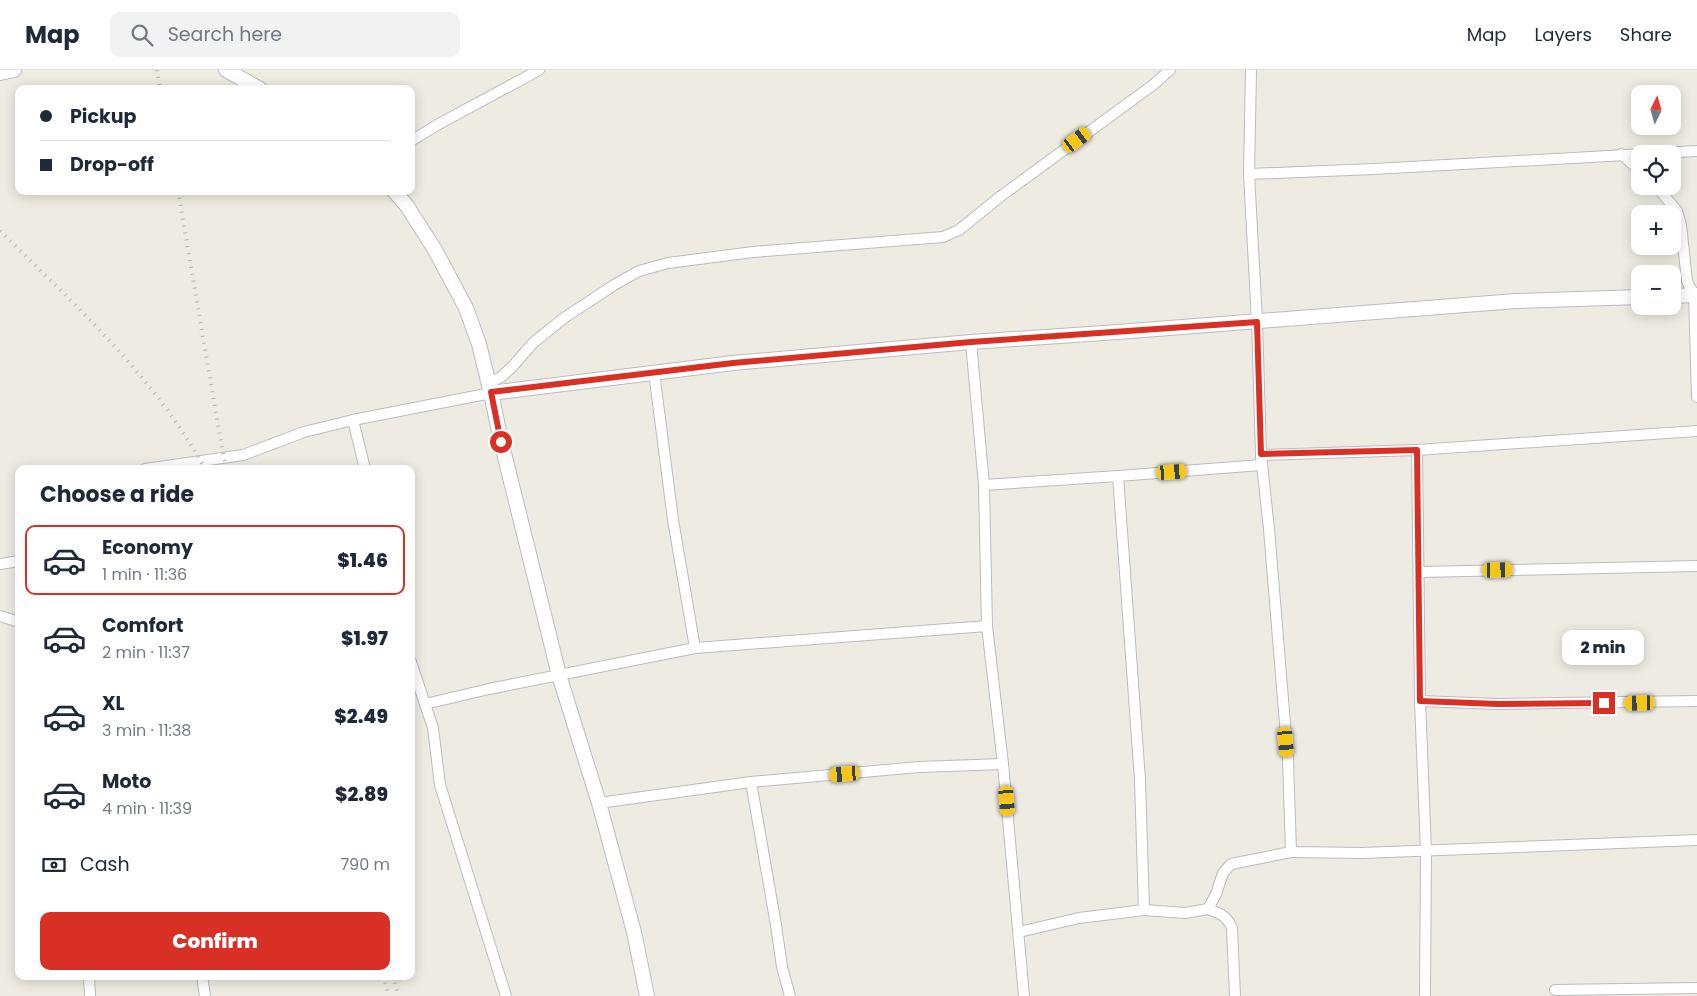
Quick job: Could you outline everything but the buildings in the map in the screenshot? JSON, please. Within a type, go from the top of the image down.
[{"type":"street","points":[[0,74],[14,70]]},
{"type":"street","points":[[415,138],[437,124],[539,70]]},
{"type":"street","points":[[490,388],[533,343],[564,318],[614,284],[640,271],[668,263],[753,252],[943,237],[959,230],[1001,196],[1153,85],[1170,70]]},
{"type":"street","points":[[1251,70],[1249,174],[1257,322],[1261,460],[1269,529],[1288,760],[1291,852]]},
{"type":"street","points":[[233,71],[254,85]]},
{"type":"street","points":[[1249,174],[1697,151]]},
{"type":"street","points":[[1621,154],[1631,163]]},
{"type":"street","points":[[397,195],[407,206],[435,250],[466,308],[479,344],[501,442],[559,674],[599,803],[634,932],[647,996]]},
{"type":"street","points":[[1664,195],[1677,211],[1681,225],[1687,281],[1696,295],[1697,397]]},
{"type":"street","points":[[1681,296],[1696,295]]},
{"type":"street","points":[[173,465],[243,455],[304,432],[490,388],[733,363],[971,342],[1257,322],[1516,301],[1631,297]]},
{"type":"street","points":[[971,342],[984,485],[987,626],[1003,764],[1024,996]]},
{"type":"street","points":[[654,372],[673,520],[695,648]]},
{"type":"street","points":[[353,420],[364,465]]},
{"type":"street","points":[[984,485],[1118,476],[1261,460],[1697,431]]},
{"type":"street","points":[[1417,450],[1420,701],[1426,851],[1425,996]]},
{"type":"street","points":[[1118,476],[1140,780],[1144,910]]},
{"type":"street","points":[[0,564],[15,562]]},
{"type":"street","points":[[1419,572],[1697,566]]},
{"type":"street","points":[[0,616],[15,621]]},
{"type":"street","points":[[425,704],[559,674],[695,648],[987,626]]},
{"type":"street","points":[[415,674],[432,728],[440,785],[506,996]]},
{"type":"street","points":[[1420,701],[1498,704],[1697,701]]},
{"type":"street","points":[[599,803],[751,782],[919,767],[1003,764]]},
{"type":"street","points":[[751,782],[782,968],[790,996]]},
{"type":"street","points":[[1208,909],[1216,894],[1223,873],[1231,864],[1291,852],[1362,853],[1697,840]]},
{"type":"street","points":[[1019,932],[1079,918],[1144,910],[1185,913],[1208,909],[1222,914],[1229,920],[1232,928],[1235,996]]},
{"type":"street","points":[[89,980],[90,996]]},
{"type":"street","points":[[203,980],[205,996]]},
{"type":"street","points":[[1555,990],[1697,988]]},
{"type":"railway","points":[[157,70],[159,85]]},
{"type":"railway","points":[[179,195],[226,465]]},
{"type":"railway","points":[[0,231],[84,314],[138,372],[185,435],[203,465]]},
{"type":"railway","points":[[384,980],[389,996]]},
{"type":"railway","points":[[394,980],[399,996]]},
{"type":"route","points":[[501,442],[491,392],[733,363],[971,342],[1257,322],[1261,454],[1417,450],[1420,701],[1498,704],[1604,703]]}]
